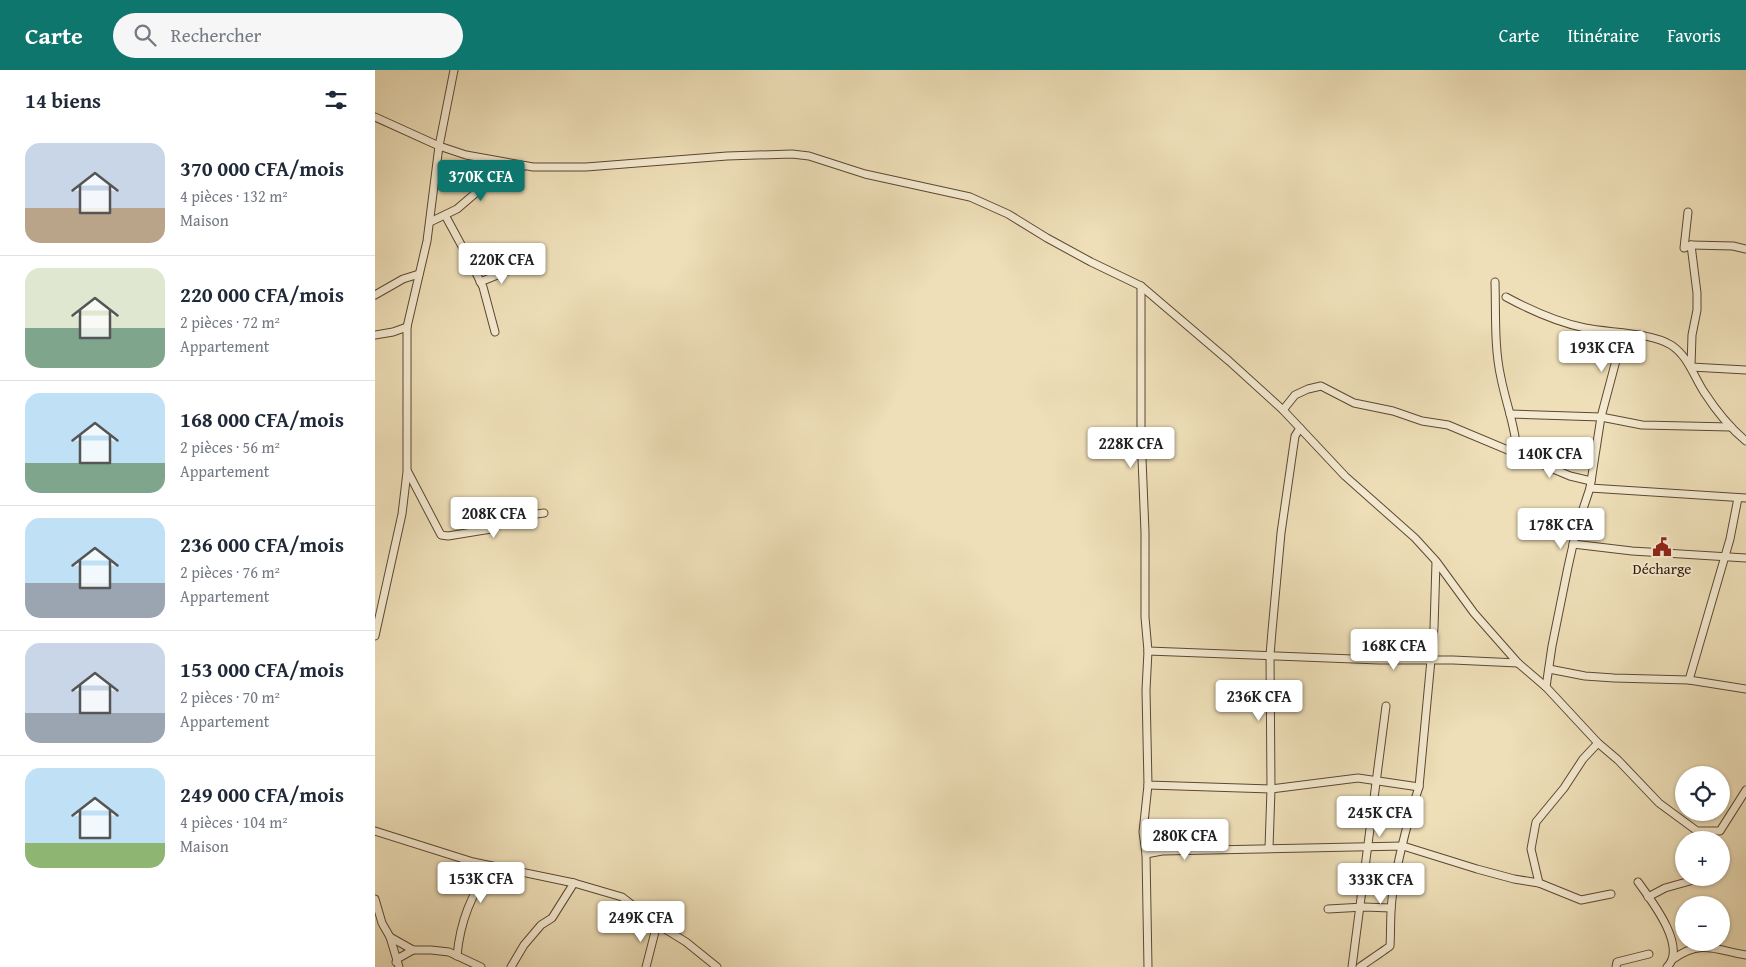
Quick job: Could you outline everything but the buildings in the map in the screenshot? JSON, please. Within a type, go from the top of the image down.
[{"type":"street","points":[[375,636],[402,514],[407,472],[407,327],[424,257],[439,146],[454,70]]},
{"type":"street","points":[[375,118],[439,146],[466,155],[524,165],[586,167],[727,156],[792,154],[809,156],[865,174],[969,197],[1008,214],[1056,243],[1141,286],[1283,410],[1345,476],[1415,538],[1436,561],[1474,613],[1518,663],[1546,688],[1659,803],[1697,831],[1720,831],[1746,790]]},
{"type":"street","points":[[430,222],[445,216],[478,190],[524,165]]},
{"type":"street","points":[[1688,212],[1684,248],[1691,245],[1733,246],[1746,249]]},
{"type":"street","points":[[445,216],[480,282],[495,332]]},
{"type":"street","points":[[1691,245],[1695,268],[1697,310],[1692,335],[1691,367]]},
{"type":"street","points":[[480,282],[515,268]]},
{"type":"street","points":[[375,295],[403,279],[419,274]]},
{"type":"street","points":[[1495,282],[1497,348],[1501,377],[1517,438],[1517,454]]},
{"type":"street","points":[[1141,286],[1141,462],[1145,532],[1145,617],[1148,650],[1146,690],[1147,785],[1143,832],[1146,854],[1148,967]]},
{"type":"street","points":[[1506,298],[1539,315],[1558,321],[1585,328],[1649,337],[1669,344],[1678,350],[1691,367],[1704,392],[1731,428],[1746,441]]},
{"type":"street","points":[[375,335],[407,327]]},
{"type":"street","points":[[1546,688],[1573,544],[1590,485],[1601,417],[1623,334]]},
{"type":"street","points":[[1691,367],[1746,370]]},
{"type":"street","points":[[1283,410],[1295,396],[1308,389],[1321,386],[1354,403],[1393,411],[1422,421],[1448,425],[1590,485],[1742,498],[1689,680]]},
{"type":"street","points":[[1510,414],[1601,417],[1642,425],[1731,428]]},
{"type":"street","points":[[1269,848],[1271,789],[1270,655],[1281,533],[1295,436],[1300,428]]},
{"type":"street","points":[[407,472],[441,535],[449,536],[491,529],[513,517],[545,513]]},
{"type":"street","points":[[1573,544],[1632,551],[1746,558]]},
{"type":"street","points":[[1360,967],[1390,946],[1391,908],[1396,876],[1405,829],[1419,787],[1434,628],[1436,561]]},
{"type":"street","points":[[1148,650],[1518,663]]},
{"type":"street","points":[[1549,669],[1585,676],[1689,680],[1746,689]]},
{"type":"street","points":[[1352,967],[1386,706]]},
{"type":"street","points":[[1539,883],[1531,849],[1536,822],[1564,788],[1583,759],[1598,743]]},
{"type":"street","points":[[1147,785],[1271,789],[1358,778],[1419,787]]},
{"type":"street","points":[[375,831],[417,846],[492,867],[574,882],[622,897],[657,924],[686,942],[717,967]]},
{"type":"street","points":[[1146,854],[1162,851],[1403,846],[1477,869],[1514,879],[1539,883],[1581,900],[1611,894]]},
{"type":"street","points":[[457,956],[459,934],[470,902],[478,884],[492,867]]},
{"type":"street","points":[[511,967],[524,945],[541,925],[552,918],[574,882]]},
{"type":"street","points":[[1638,882],[1665,922],[1670,934],[1674,954],[1673,959]]},
{"type":"street","points":[[1648,897],[1675,885]]},
{"type":"street","points":[[375,899],[382,923],[390,937],[397,959],[397,967]]},
{"type":"street","points":[[1328,909],[1391,908]]},
{"type":"street","points":[[647,967],[657,924]]},
{"type":"street","points":[[390,937],[413,950]]},
{"type":"street","points":[[1667,967],[1673,959],[1686,950],[1703,947],[1746,955]]},
{"type":"street","points":[[397,959],[413,950],[431,950],[449,952],[481,967]]},
{"type":"street","points":[[1616,967],[1617,962],[1649,954]]},
{"type":"place","name":"Décharge","points":[[1662,547]]}]
